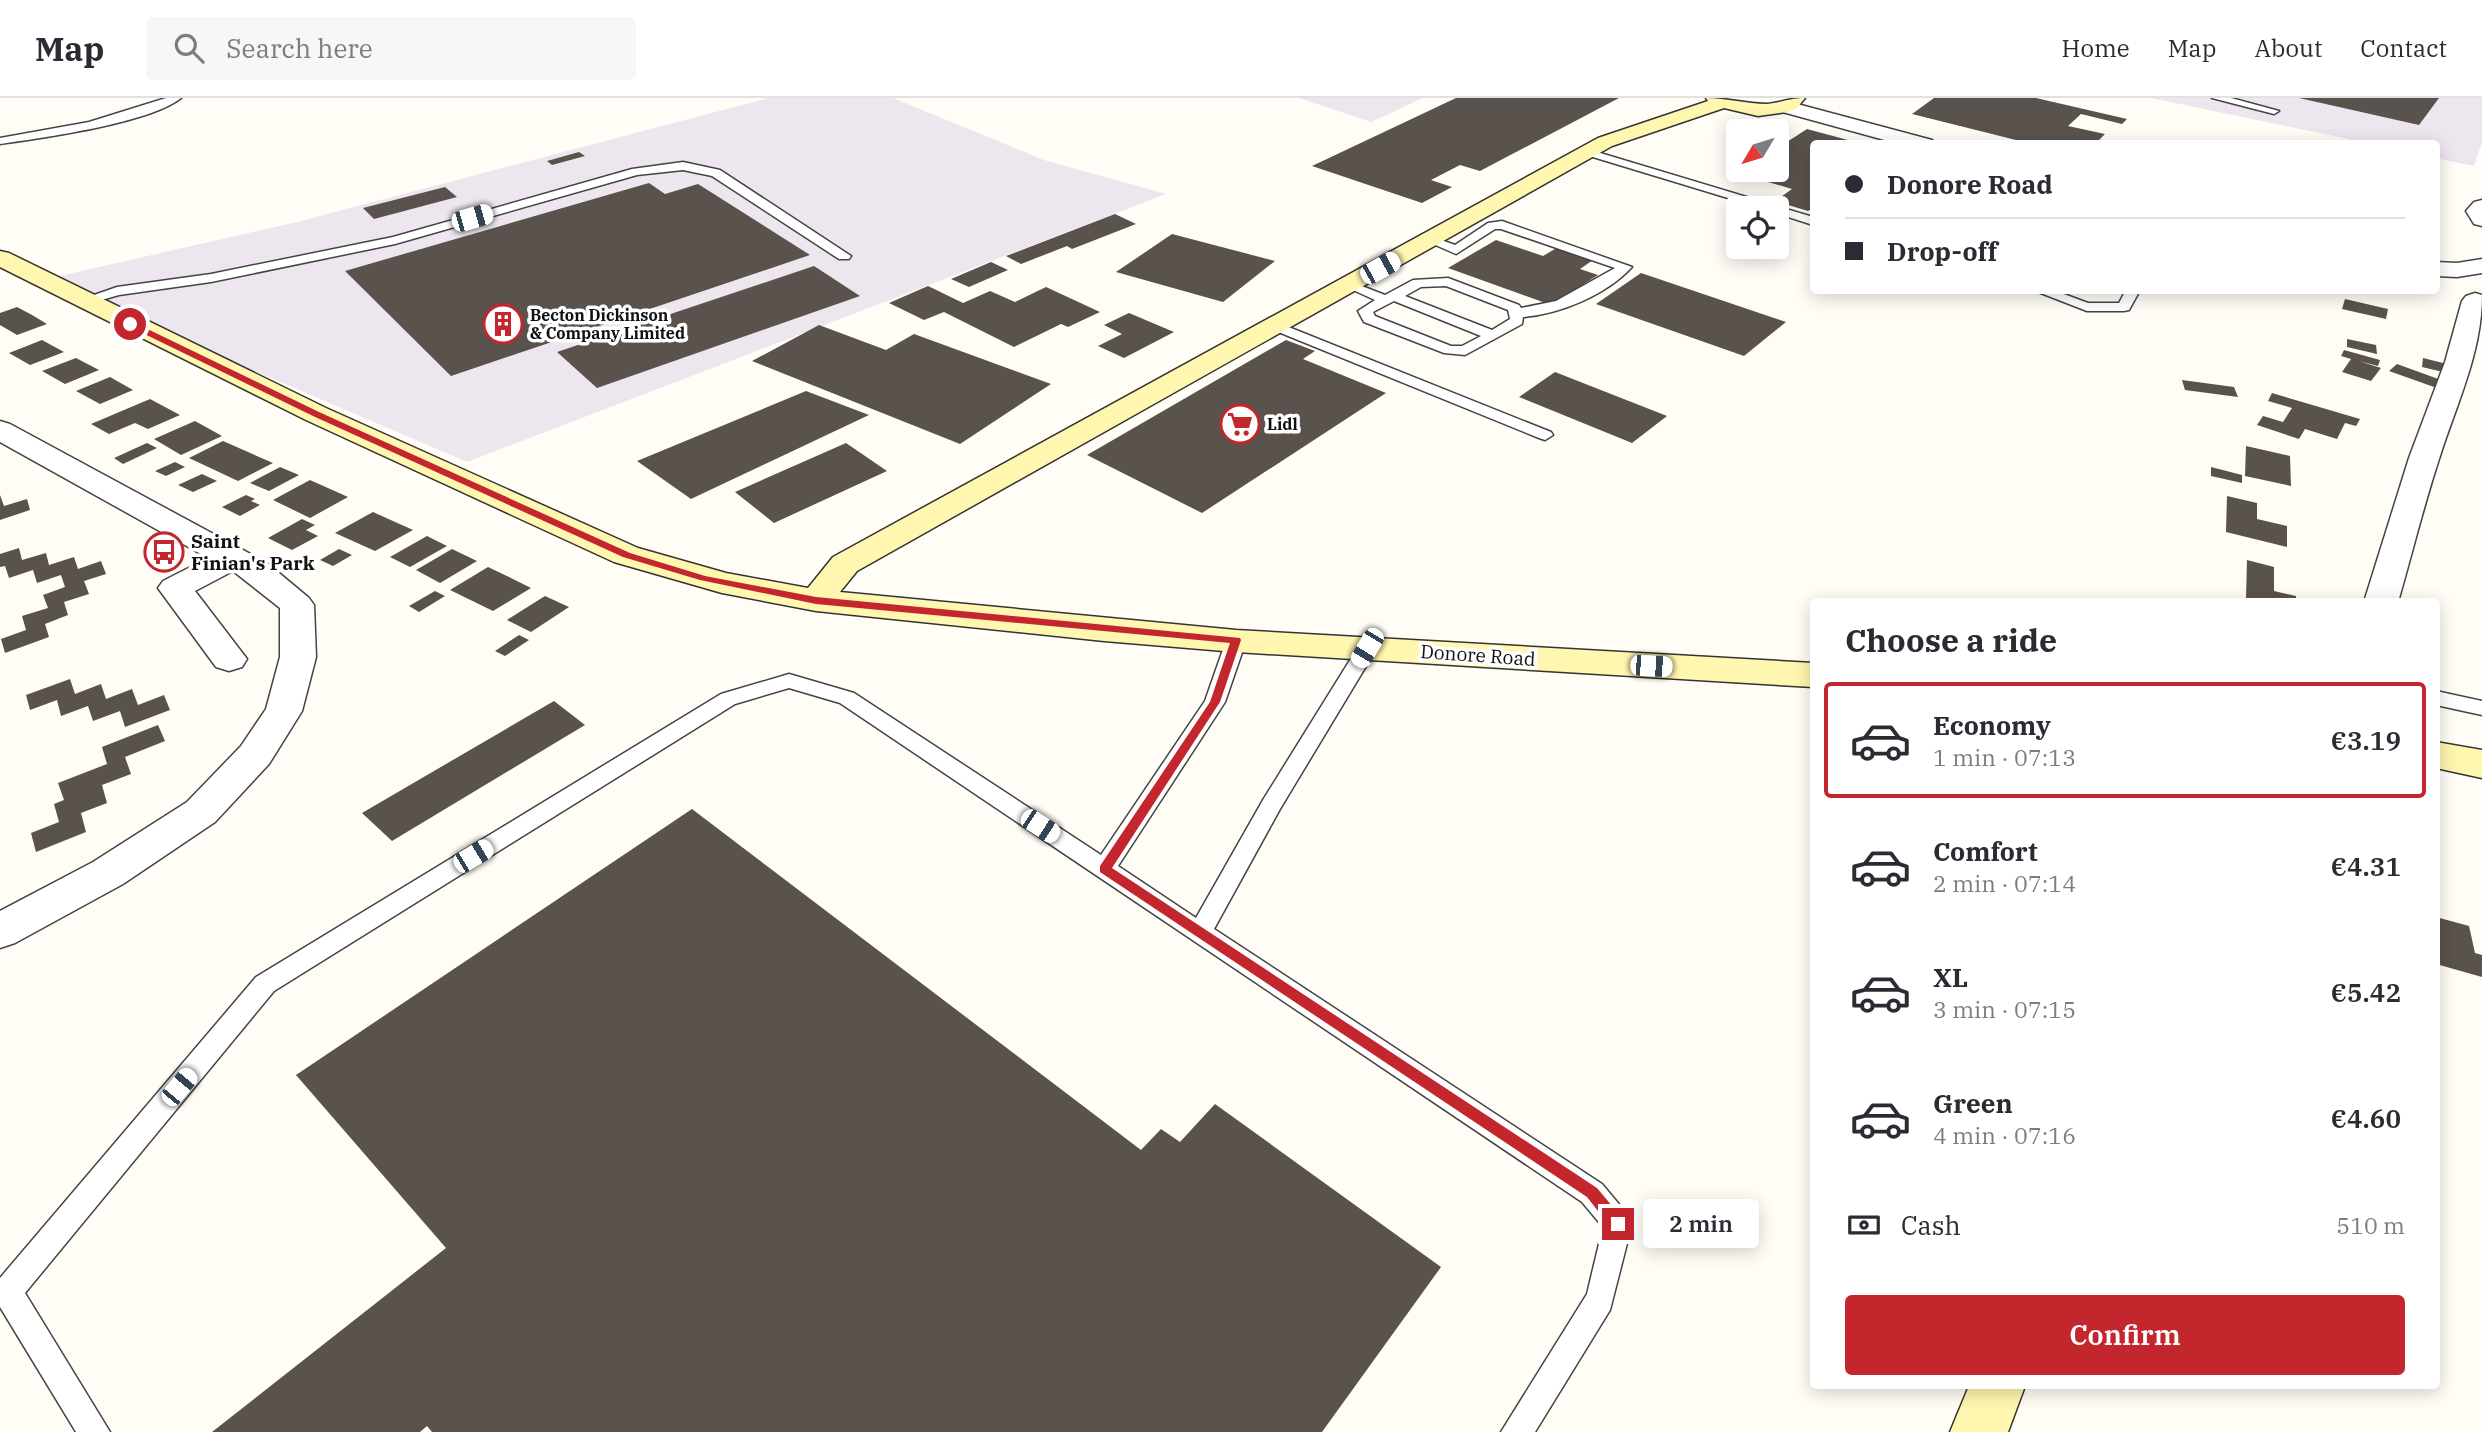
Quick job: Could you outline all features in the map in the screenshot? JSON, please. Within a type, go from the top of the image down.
[{"type":"street","points":[[816,600],[845,564],[1605,142],[1720,100],[1752,109],[1790,102],[1912,140]]},
{"type":"street","points":[[2482,207],[2477,211],[2482,219]]},
{"type":"street","name":"Donore Road","points":[[0,258],[84,302],[316,414],[626,555],[722,583],[816,600],[1236,640],[1810,675]]},
{"type":"street","points":[[2440,269],[2458,270],[2482,266]]},
{"type":"street","points":[[2382,598],[2424,458],[2459,362],[2475,301]]},
{"type":"street","points":[[0,430],[255,570],[296,605],[298,657],[284,711],[255,755],[201,812],[108,873],[0,931]]},
{"type":"street","points":[[229,659],[176,588],[233,558]]},
{"type":"street","points":[[2440,756],[2482,764]]},
{"type":"street","points":[[1979,1432],[1996,1389]]},
{"type":"lane","points":[[0,138],[154,98]]},
{"type":"lane","points":[[0,138],[78,129],[152,108],[176,98]]},
{"type":"lane","points":[[2217,98],[2274,111]]},
{"type":"lane","points":[[1587,152],[1731,196]]},
{"type":"lane","points":[[84,302],[117,291],[211,278],[395,240],[636,172],[683,166],[716,173],[844,256]]},
{"type":"lane","points":[[1789,213],[1810,219]]},
{"type":"lane","points":[[1430,240],[1456,250],[1492,226],[1502,225],[1625,267],[1586,293],[1547,311],[1517,313]]},
{"type":"lane","points":[[1448,282],[1514,308],[1517,321],[1465,351],[1449,350],[1369,319],[1365,311],[1389,298],[1418,283],[1448,282]]},
{"type":"lane","points":[[1349,285],[1493,335]]},
{"type":"lane","points":[[2050,294],[2087,307],[2124,307],[2131,294]]},
{"type":"lane","points":[[1276,326],[1545,435]]},
{"type":"lane","points":[[1104,869],[1215,702],[1236,640]]},
{"type":"lane","points":[[1200,933],[1367,648]]},
{"type":"lane","points":[[94,1432],[7,1292],[265,984],[728,699],[789,681],[847,698],[1592,1192],[1618,1224],[1600,1300],[1517,1432]]},
{"type":"lane","points":[[2440,699],[2482,708]]},
{"type":"shaded area","points":[[769,98],[893,98],[1044,160],[1166,194],[467,462],[42,280],[297,222]]},
{"type":"shaded area","points":[[1299,98],[1423,98],[1371,122]]},
{"type":"shaded area","points":[[2151,98],[2482,98],[2482,142],[2474,166],[2440,159],[2440,140],[2354,140]]},
{"type":"building","points":[[1456,98],[1619,98],[1480,171],[1460,165],[1431,180],[1452,187],[1422,203],[1312,166]]},
{"type":"building","points":[[1934,98],[2036,98],[2127,119],[2122,124],[2081,114],[2068,126],[2105,134],[2099,140],[2016,140],[1912,114]]},
{"type":"building","points":[[2299,98],[2439,98],[2419,125]]},
{"type":"building","points":[[1807,129],[1848,140],[1810,140],[1810,210],[1789,205],[1789,196],[1782,196],[1792,189],[1768,182],[1789,182],[1789,141]]},
{"type":"building","points":[[579,152],[585,156],[552,165],[547,161]]},
{"type":"building","name":"Becton Dickinson & Company Limited","points":[[649,183],[665,194],[698,184],[810,255],[451,376],[345,271]]},
{"type":"building","points":[[445,187],[457,197],[374,219],[363,208]]},
{"type":"building","points":[[1115,214],[1136,224],[1072,249],[1067,246],[1021,264],[1006,256]]},
{"type":"building","points":[[1172,234],[1275,261],[1223,302],[1116,272]]},
{"type":"building","points":[[1496,240],[1543,256],[1560,246],[1596,258],[1580,269],[1598,275],[1551,305],[1448,268]]},
{"type":"building","points":[[991,262],[1008,270],[969,287],[951,279]]},
{"type":"building","points":[[814,266],[860,296],[597,388],[557,352]]},
{"type":"building","points":[[1641,273],[1786,322],[1744,356],[1596,304]]},
{"type":"building","points":[[928,286],[963,303],[990,291],[1015,302],[1046,287],[1100,312],[1068,327],[1061,324],[1014,347],[944,312],[924,320],[889,303]]},
{"type":"building","points":[[2345,299],[2388,309],[2386,319],[2342,309]]},
{"type":"building","points":[[17,307],[47,324],[17,335],[0,325],[0,313]]},
{"type":"building","points":[[1129,313],[1174,332],[1124,358],[1098,346],[1122,334],[1104,325]]},
{"type":"building","points":[[819,325],[886,350],[914,334],[1051,384],[960,444],[752,361]]},
{"type":"building","points":[[2347,339],[2376,345],[2377,354],[2347,347]]},
{"type":"building","points":[[42,340],[64,352],[30,365],[9,353]]},
{"type":"building","name":"Lidl","points":[[1286,340],[1315,351],[1303,359],[1386,393],[1202,513],[1087,455]]},
{"type":"building","points":[[2344,350],[2380,360],[2378,366],[2359,361],[2381,368],[2371,381],[2342,372],[2351,359],[2341,356]]},
{"type":"building","points":[[76,358],[99,370],[65,384],[42,371]]},
{"type":"building","points":[[2423,358],[2443,363],[2443,372],[2422,367]]},
{"type":"building","points":[[2397,364],[2441,380],[2434,387],[2389,371]]},
{"type":"building","points":[[1555,372],[1667,416],[1632,443],[1519,397]]},
{"type":"building","points":[[110,377],[133,390],[100,404],[76,391]]},
{"type":"building","points":[[2182,380],[2234,387],[2238,397],[2185,390]]},
{"type":"building","points":[[806,391],[869,415],[691,499],[637,461]]},
{"type":"building","points":[[2272,393],[2360,419],[2356,426],[2345,423],[2337,439],[2305,429],[2299,439],[2257,425],[2263,416],[2283,422],[2292,408],[2268,401]]},
{"type":"building","points":[[150,399],[180,415],[148,429],[135,423],[109,434],[91,424]]},
{"type":"building","points":[[195,421],[222,436],[181,455],[154,439]]},
{"type":"building","points":[[223,441],[273,463],[238,481],[189,458]]},
{"type":"building","points":[[147,443],[157,448],[123,464],[114,458]]},
{"type":"building","points":[[846,443],[887,471],[774,523],[735,492]]},
{"type":"building","points":[[2246,446],[2290,456],[2291,486],[2245,476]]},
{"type":"building","points":[[175,462],[185,467],[166,476],[155,471]]},
{"type":"building","points":[[280,467],[299,475],[269,491],[250,483]]},
{"type":"building","points":[[2211,467],[2242,475],[2242,483],[2211,476]]},
{"type":"building","points":[[202,474],[217,481],[193,492],[178,485]]},
{"type":"building","points":[[310,480],[348,497],[310,518],[273,500]]},
{"type":"building","points":[[0,495],[4,506],[27,499],[30,510],[0,520]]},
{"type":"building","points":[[246,495],[260,505],[240,516],[222,507]]},
{"type":"building","points":[[2227,496],[2257,503],[2257,519],[2287,526],[2287,547],[2226,532]]},
{"type":"building","points":[[373,512],[413,530],[375,551],[335,533]]},
{"type":"building","points":[[302,519],[315,525],[306,530],[318,536],[292,550],[268,538]]},
{"type":"building","points":[[427,536],[447,546],[410,567],[390,557]]},
{"type":"building","points":[[19,548],[22,560],[46,553],[49,565],[74,557],[78,569],[101,561],[106,574],[84,581],[89,594],[64,602],[68,615],[45,624],[49,637],[5,653],[1,639],[26,630],[22,616],[48,608],[43,595],[65,587],[61,575],[37,583],[33,570],[9,578],[5,566],[0,567],[0,554]]},
{"type":"building","points":[[339,549],[352,555],[333,566],[320,560]]},
{"type":"building","points":[[452,549],[477,561],[440,583],[416,570]]},
{"type":"building","points":[[2247,560],[2274,567],[2274,591],[2296,596],[2296,598],[2246,598]]},
{"type":"building","points":[[488,567],[531,588],[493,611],[450,590]]},
{"type":"building","points":[[435,591],[445,596],[419,612],[409,606]]},
{"type":"building","points":[[545,596],[569,607],[531,632],[507,620]]},
{"type":"building","points":[[519,635],[529,640],[505,656],[495,651]]},
{"type":"building","points":[[70,679],[75,694],[101,684],[106,699],[132,689],[138,705],[164,695],[170,710],[125,727],[120,711],[93,721],[88,706],[61,716],[57,700],[30,710],[26,695]]},
{"type":"building","points":[[554,701],[585,725],[392,841],[362,813]]},
{"type":"building","points":[[158,725],[165,741],[125,757],[131,774],[102,785],[107,803],[81,813],[86,832],[36,852],[31,833],[59,822],[54,804],[64,800],[58,783],[107,764],[102,747]]},
{"type":"building","points":[[692,809],[1141,1150],[1161,1129],[1180,1142],[1215,1104],[1441,1267],[1322,1432],[432,1432],[427,1426],[420,1432],[212,1432],[446,1248],[296,1075]]},
{"type":"building","points":[[2440,918],[2469,926],[2475,953],[2482,955],[2482,977],[2440,965]]},
{"type":"place","name":"Becton Dickinson & Company Limited","points":[[503,324]]},
{"type":"place","name":"Lidl","points":[[1240,424]]},
{"type":"place","name":"Saint Finian's Park","points":[[164,552]]},
{"type":"route","points":[[130,324],[316,414],[626,555],[704,578],[816,600],[910,611],[1236,640],[1215,702],[1170,774],[1104,869],[1592,1192],[1618,1224]]}]
